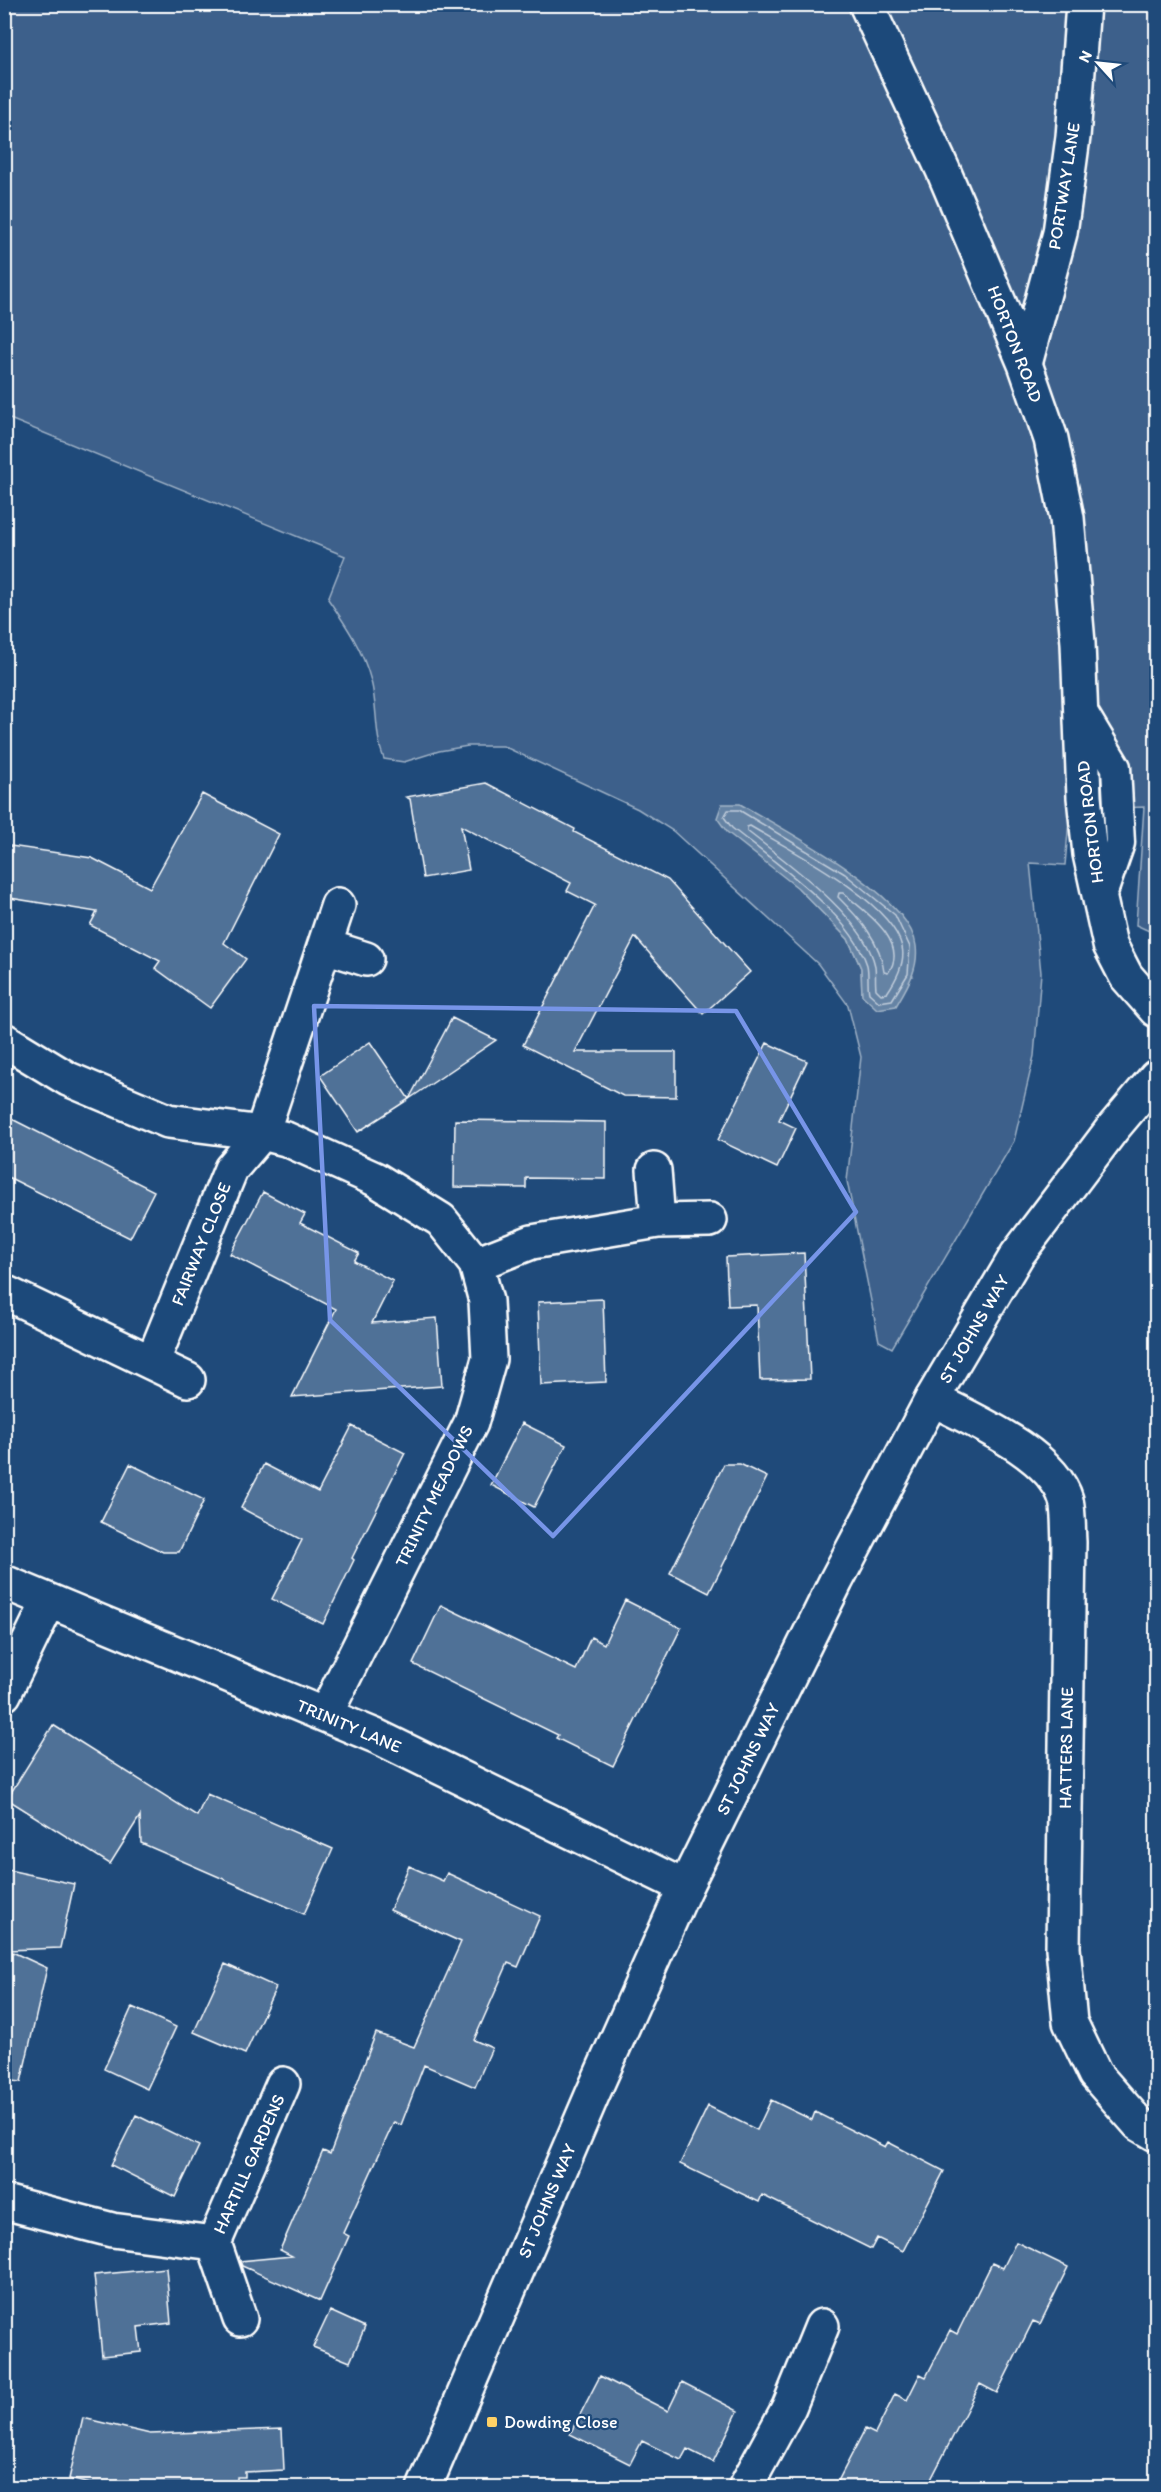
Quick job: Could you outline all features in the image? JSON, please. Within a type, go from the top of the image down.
[{"type":"street","name":"HORTON ROAD","points":[[866,4],[943,170],[1025,364],[1051,439],[1067,518],[1078,643],[1084,797],[1090,854],[1110,945],[1126,976],[1156,1010]]},
{"type":"street","name":"PORTWAY LANE","points":[[1025,364],[1060,233],[1073,138],[1083,4]]},
{"type":"street","points":[[261,1133],[338,905]]},
{"type":"street","points":[[325,946],[366,959]]},
{"type":"street","name":"TRINITY MEADOWS","points":[[4,1040],[68,1079],[168,1121],[261,1133],[286,1139],[375,1179],[441,1220],[476,1264],[486,1301],[489,1359],[471,1423],[325,1715]]},
{"type":"street","name":"ST JOHNS WAY","points":[[424,2487],[593,2093],[686,1887],[836,1581],[932,1399],[1017,1255],[1113,1128],[1156,1077]]},
{"type":"street","name":"FAIRWAY CLOSE","points":[[152,1363],[231,1169],[261,1133]]},
{"type":"street","points":[[654,1170],[658,1221]]},
{"type":"street","points":[[476,1264],[532,1242],[658,1221],[710,1220]]},
{"type":"street","points":[[4,1292],[188,1380]]},
{"type":"street","name":"HATTERS LANE","points":[[932,1399],[1021,1448],[1052,1474],[1066,1500],[1069,1542],[1063,1948],[1070,2022],[1095,2074],[1139,2124],[1156,2134]]},
{"type":"street","name":"TRINITY LANE","points":[[4,1582],[378,1737],[686,1887]]},
{"type":"street","points":[[4,1694],[49,1601]]},
{"type":"street","name":"HARTILL GARDENS","points":[[240,2319],[214,2243],[283,2084]]},
{"type":"street","name":"HARTILL GARDENS","points":[[4,2202],[61,2219],[112,2230],[214,2243]]},
{"type":"street","points":[[745,2487],[789,2407],[822,2326]]},
{"type":"highlighted area","points":[[314,1006],[736,1011],[856,1212],[553,1536],[330,1320]]},
{"type":"shaded area","points":[[4,5],[1156,5],[1156,934],[1136,925],[1144,807],[1070,810],[1065,865],[1030,863],[1041,973],[1034,1056],[1014,1141],[892,1348],[879,1341],[847,1181],[861,1057],[848,1005],[818,964],[673,831],[638,809],[503,746],[468,746],[439,751],[404,762],[384,759],[368,670],[353,638],[328,599],[345,556],[5,417]],"holes":[[[798,888],[913,976],[862,995],[861,968],[848,939]]]},
{"type":"water","points":[[722,804],[740,804],[813,846],[869,885],[892,906],[909,926],[916,946],[916,962],[911,978],[896,1006],[877,1009],[862,995],[861,968],[848,939],[798,888],[727,832],[717,818]]},
{"type":"building","points":[[486,783],[575,829],[574,832],[668,880],[750,972],[703,1014],[635,937],[575,1052],[676,1052],[676,1097],[623,1096],[523,1045],[595,905],[567,891],[571,883],[461,826],[469,870],[423,878],[410,799],[406,797]]},
{"type":"building","points":[[202,794],[279,834],[224,943],[246,959],[210,1008],[155,968],[160,961],[90,925],[97,912],[4,897],[4,845],[92,858],[150,888]]},
{"type":"building","points":[[452,1018],[496,1040],[409,1099]]},
{"type":"building","points":[[370,1042],[409,1099],[358,1132],[320,1076]]},
{"type":"building","points":[[767,1043],[807,1061],[779,1120],[796,1128],[777,1168],[718,1140]]},
{"type":"building","points":[[4,1115],[154,1191],[130,1238],[4,1175]]},
{"type":"building","points":[[455,1120],[606,1122],[606,1179],[526,1178],[526,1188],[454,1187]]},
{"type":"building","points":[[263,1192],[305,1214],[300,1223],[359,1253],[354,1261],[393,1281],[372,1323],[437,1318],[442,1386],[292,1397],[336,1309],[230,1254]]},
{"type":"building","points":[[804,1253],[810,1379],[760,1380],[757,1305],[728,1306],[726,1257]]},
{"type":"building","points":[[603,1299],[606,1382],[541,1385],[538,1302]]},
{"type":"building","points":[[522,1423],[566,1445],[534,1507],[491,1485]]},
{"type":"building","points":[[352,1426],[405,1453],[352,1558],[354,1560],[323,1624],[272,1599],[302,1540],[241,1508],[264,1464],[318,1492]]},
{"type":"building","points":[[130,1464],[204,1500],[179,1552],[163,1552],[101,1522]]},
{"type":"building","points":[[724,1464],[740,1464],[767,1477],[709,1593],[670,1573]]},
{"type":"building","points":[[625,1600],[681,1628],[613,1766],[556,1738],[558,1735],[413,1664],[441,1605],[576,1670],[591,1637],[604,1644]]},
{"type":"building","points":[[53,1725],[197,1816],[207,1794],[333,1849],[304,1914],[141,1843],[140,1816],[110,1864],[7,1799]]},
{"type":"building","points":[[409,1866],[443,1881],[447,1873],[540,1916],[518,1967],[508,1963],[474,2040],[492,2048],[475,2087],[424,2065],[401,2125],[394,2122],[343,2233],[349,2236],[320,2301],[242,2266],[240,2261],[292,2256],[280,2250],[323,2151],[330,2154],[376,2033],[414,2047],[461,1942],[390,1910]]},
{"type":"building","points":[[4,1869],[74,1884],[60,1948],[8,1950],[47,1968],[21,2082],[4,2080]]},
{"type":"building","points":[[225,1964],[276,1987],[245,2054],[194,2032]]},
{"type":"building","points":[[132,2007],[176,2027],[147,2089],[104,2069]]},
{"type":"building","points":[[771,2100],[812,2120],[815,2112],[885,2147],[888,2142],[944,2171],[903,2251],[877,2238],[871,2249],[762,2195],[759,2202],[680,2164],[708,2106],[757,2130]]},
{"type":"building","points":[[136,2115],[199,2146],[175,2197],[111,2165]]},
{"type":"building","points":[[1016,2242],[1068,2267],[1040,2324],[1033,2321],[997,2393],[980,2384],[927,2487],[835,2487],[865,2429],[875,2434],[895,2394],[907,2400],[920,2374],[926,2377],[950,2330],[957,2334],[992,2263],[1003,2268]]},
{"type":"building","points":[[166,2268],[171,2323],[138,2327],[141,2352],[102,2356],[94,2275]]},
{"type":"building","points":[[330,2311],[365,2327],[350,2362],[313,2347]]},
{"type":"building","points":[[600,2376],[668,2411],[682,2382],[738,2411],[713,2462],[687,2449],[681,2460],[642,2441],[630,2464],[570,2434]]},
{"type":"building","points":[[83,2418],[150,2434],[282,2429],[284,2470],[245,2472],[245,2477],[237,2477],[237,2487],[103,2487],[69,2479]]},
{"type":"place","name":"Dowding Close","points":[[492,2422]]}]
